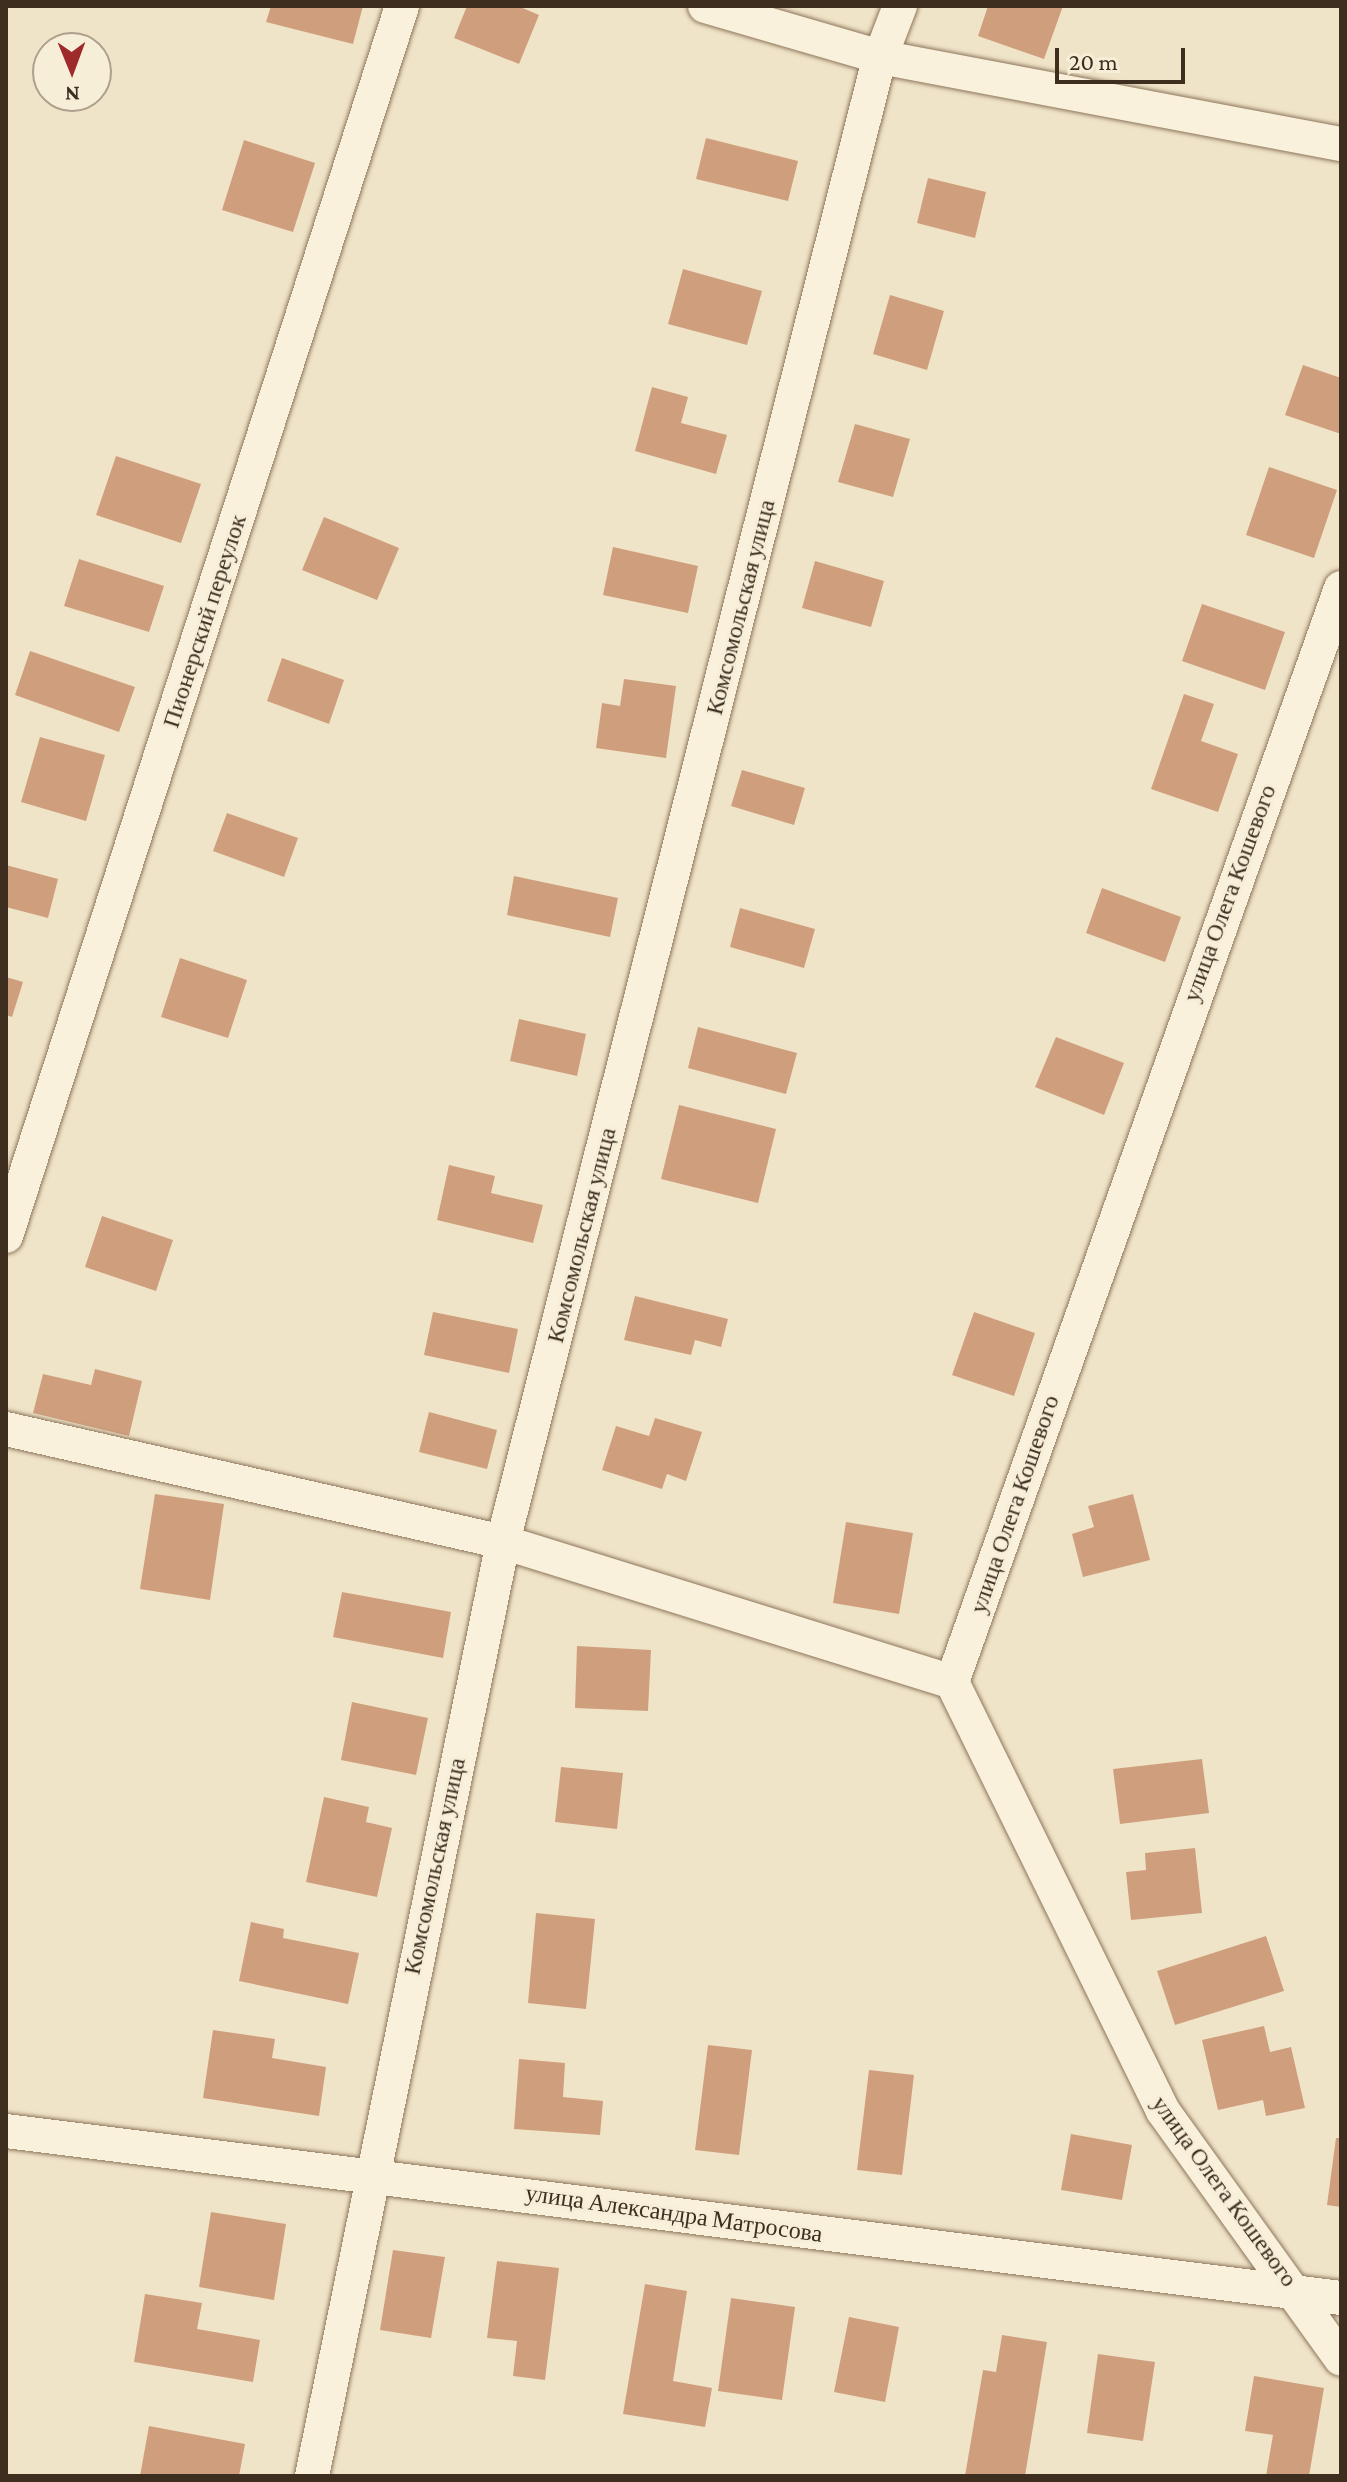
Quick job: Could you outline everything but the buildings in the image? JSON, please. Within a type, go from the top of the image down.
[{"type":"street","name":"Пионерский переулок","points":[[6,1236],[402,6]]},
{"type":"street","points":[[705,6],[880,57],[1341,144]]},
{"type":"street","name":"Комсомольская улица","points":[[312,2476],[369,2173],[503,1542],[880,57],[900,6]]},
{"type":"street","name":"улица Олега Кошевого","points":[[1341,588],[952,1682],[1163,2111],[1300,2296],[1341,2359]]},
{"type":"street","points":[[6,1429],[503,1542],[952,1682]]},
{"type":"street","name":"улица Александра Матросова","points":[[6,2131],[369,2173],[1300,2296],[1341,2298]]}]
